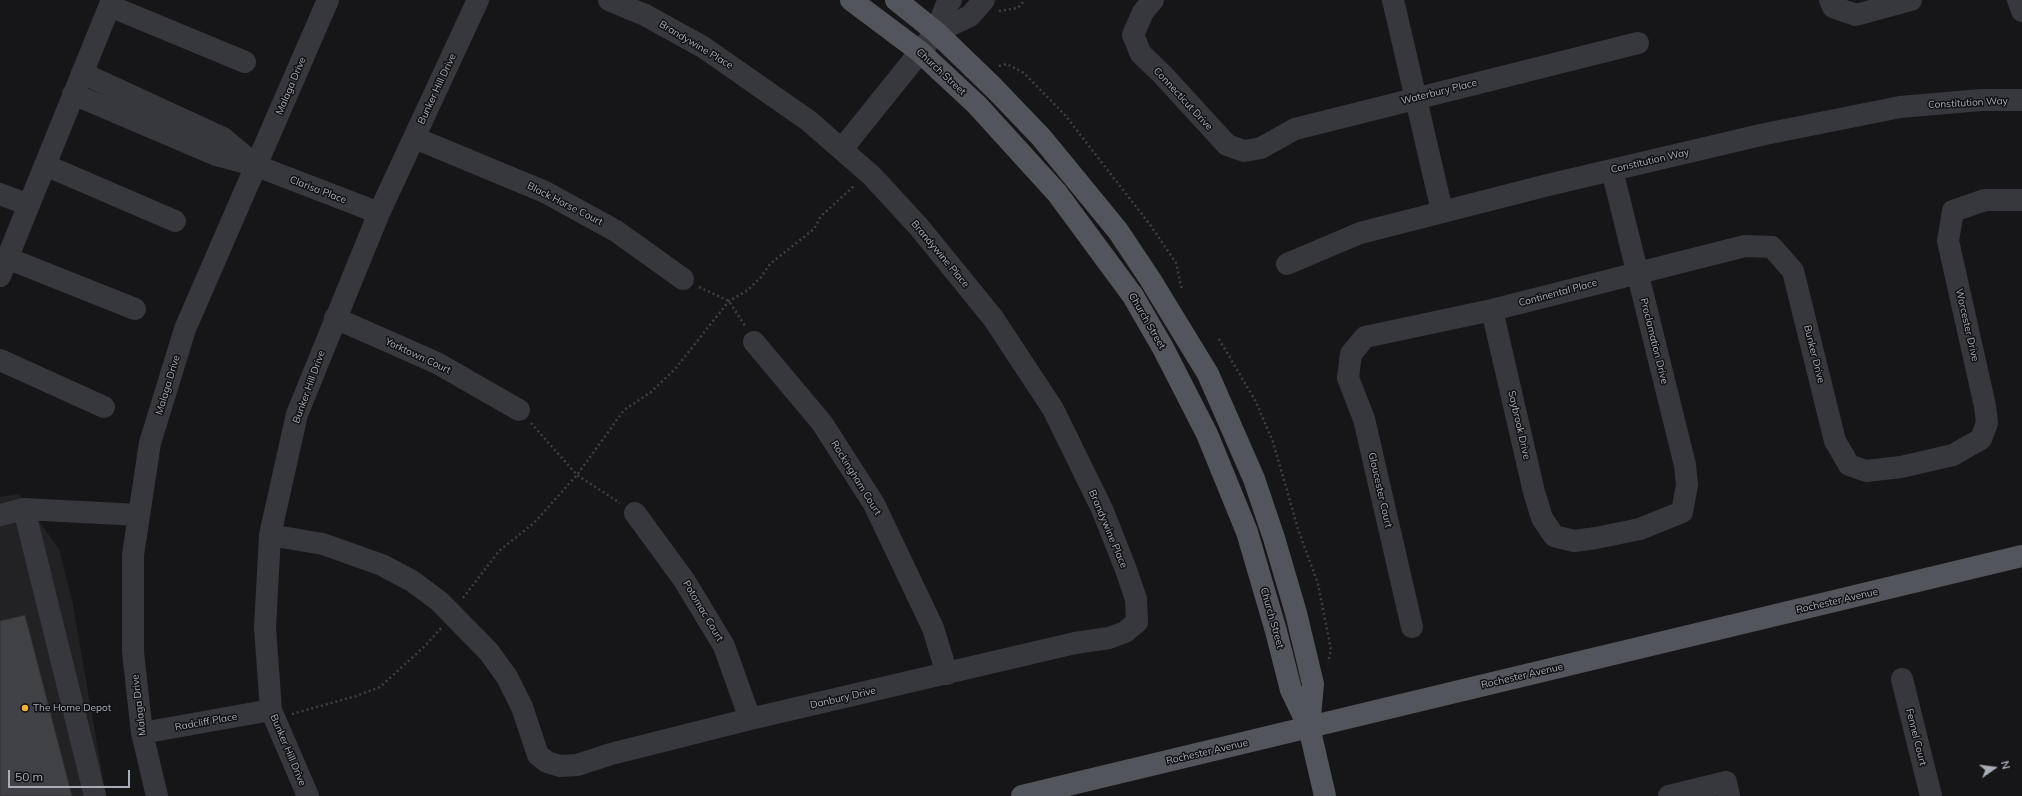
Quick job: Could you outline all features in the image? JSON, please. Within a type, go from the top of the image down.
[{"type":"main road","name":"Church Street","points":[[851,0],[919,51],[977,105],[1021,152],[1056,193],[1133,296],[1163,348],[1207,434],[1234,498],[1254,556],[1276,631],[1291,690],[1309,727],[1325,796]]},
{"type":"main road","name":"Church Street","points":[[896,0],[936,32],[994,88],[1041,137],[1118,231],[1150,279],[1208,374],[1254,480],[1274,538],[1296,613],[1313,684],[1309,727]]},
{"type":"main road","name":"Rochester Avenue","points":[[1022,796],[2022,556]]},
{"type":"street","name":"Malaga Drive","points":[[157,796],[142,733],[134,652],[133,555],[150,443],[185,329],[328,0]]},
{"type":"street","name":"Bunker Hill Drive","points":[[308,796],[273,715],[265,628],[270,536],[298,414],[335,318],[380,213],[478,0]]},
{"type":"street","name":"Brandywine Place","points":[[609,0],[645,15],[703,47],[809,122],[872,176],[919,227],[993,318],[1053,409],[1102,509],[1125,567],[1136,599],[1137,622]]},
{"type":"street","points":[[842,149],[919,51],[936,32],[946,6],[951,0]]},
{"type":"street","name":"Connecticut Drive","points":[[1153,0],[1143,12],[1133,36],[1141,54],[1162,74],[1227,146],[1244,151]]},
{"type":"street","points":[[1393,0],[1418,98],[1442,211]]},
{"type":"street","points":[[1832,4],[1856,15],[1911,0]]},
{"type":"street","points":[[2018,0],[2022,11]]},
{"type":"street","points":[[135,309],[4,267],[111,3],[245,62]]},
{"type":"street","points":[[936,32],[991,6]]},
{"type":"street","name":"Waterbury Place","points":[[1244,151],[1261,148],[1295,129],[1638,43]]},
{"type":"street","points":[[82,73],[223,138],[256,166]]},
{"type":"street","points":[[73,94],[216,155],[256,166]]},
{"type":"street","name":"Constitution Way","points":[[1287,264],[1360,232],[1765,134],[1900,107],[1981,100],[2022,100]]},
{"type":"street","name":"Black Horse Court","points":[[415,138],[545,192],[616,231],[683,279]]},
{"type":"street","points":[[45,165],[175,221]]},
{"type":"street","name":"Clarisa Place","points":[[256,166],[380,213]]},
{"type":"street","name":"Proclamation Drive","points":[[1554,536],[1574,542],[1640,529],[1682,512],[1688,485],[1685,465],[1612,170]]},
{"type":"street","points":[[0,194],[28,205]]},
{"type":"street","name":"Worcester Drive","points":[[1849,464],[1866,471],[1901,467],[1953,455],[1981,439],[1987,423],[1985,406],[1948,241],[1953,211],[1985,200],[2022,200]]},
{"type":"street","name":"Continental Place","points":[[1351,354],[1365,337],[1492,310],[1745,246],[1772,248]]},
{"type":"street","name":"Bunker Drive","points":[[1772,248],[1793,271],[1835,441],[1849,464]]},
{"type":"street","name":"Saybrook Drive","points":[[1492,310],[1534,492],[1542,518],[1554,536]]},
{"type":"street","name":"Yorktown Court","points":[[335,318],[437,362],[519,410]]},
{"type":"street","name":"Rockingham Court","points":[[754,342],[822,423],[874,504],[933,628],[947,674]]},
{"type":"street","name":"Gloucester Court","points":[[1351,354],[1348,378],[1364,419],[1412,627]]},
{"type":"street","points":[[0,360],[104,407]]},
{"type":"street","points":[[0,515],[24,509],[139,515]]},
{"type":"street","points":[[24,509],[95,796]]},
{"type":"street","name":"Potomac Court","points":[[636,513],[684,580],[724,646],[750,719]]},
{"type":"street","points":[[270,536],[324,544],[382,565],[412,581],[439,601],[452,615]]},
{"type":"street","name":"Danbury Drive","points":[[452,615],[490,652],[507,677],[522,707],[538,755],[547,762],[560,766],[577,765],[610,754],[750,719],[1074,643],[1109,638],[1125,632],[1137,622]]},
{"type":"street","name":"Fennel Court","points":[[1902,679],[1931,796]]},
{"type":"street","name":"Radcliff Place","points":[[142,733],[273,715]]},
{"type":"street","points":[[1669,796],[1728,789]]},
{"type":"path","points":[[991,6],[1018,8],[1025,0]]},
{"type":"path","points":[[998,67],[1007,64],[1024,73],[1065,115],[1151,226],[1176,263],[1182,290]]},
{"type":"path","points":[[273,715],[380,687],[425,646],[452,615],[466,593],[499,551],[534,523],[577,475],[624,410],[651,392],[675,369],[729,301],[748,290],[761,277],[770,264],[814,229],[821,216],[854,186]]},
{"type":"path","points":[[683,279],[729,301],[754,342]]},
{"type":"path","points":[[1219,339],[1256,402],[1273,442],[1298,530],[1318,584],[1331,650],[1327,664]]},
{"type":"path","points":[[519,410],[577,475],[636,513]]},
{"type":"shaded area","points":[[19,494],[59,549],[73,605],[106,796],[0,796],[0,497]]},
{"type":"building","name":"The Home Depot","points":[[25,615],[72,796],[0,796],[0,621]]},
{"type":"place","name":"The Home Depot","points":[[25,708]]}]
